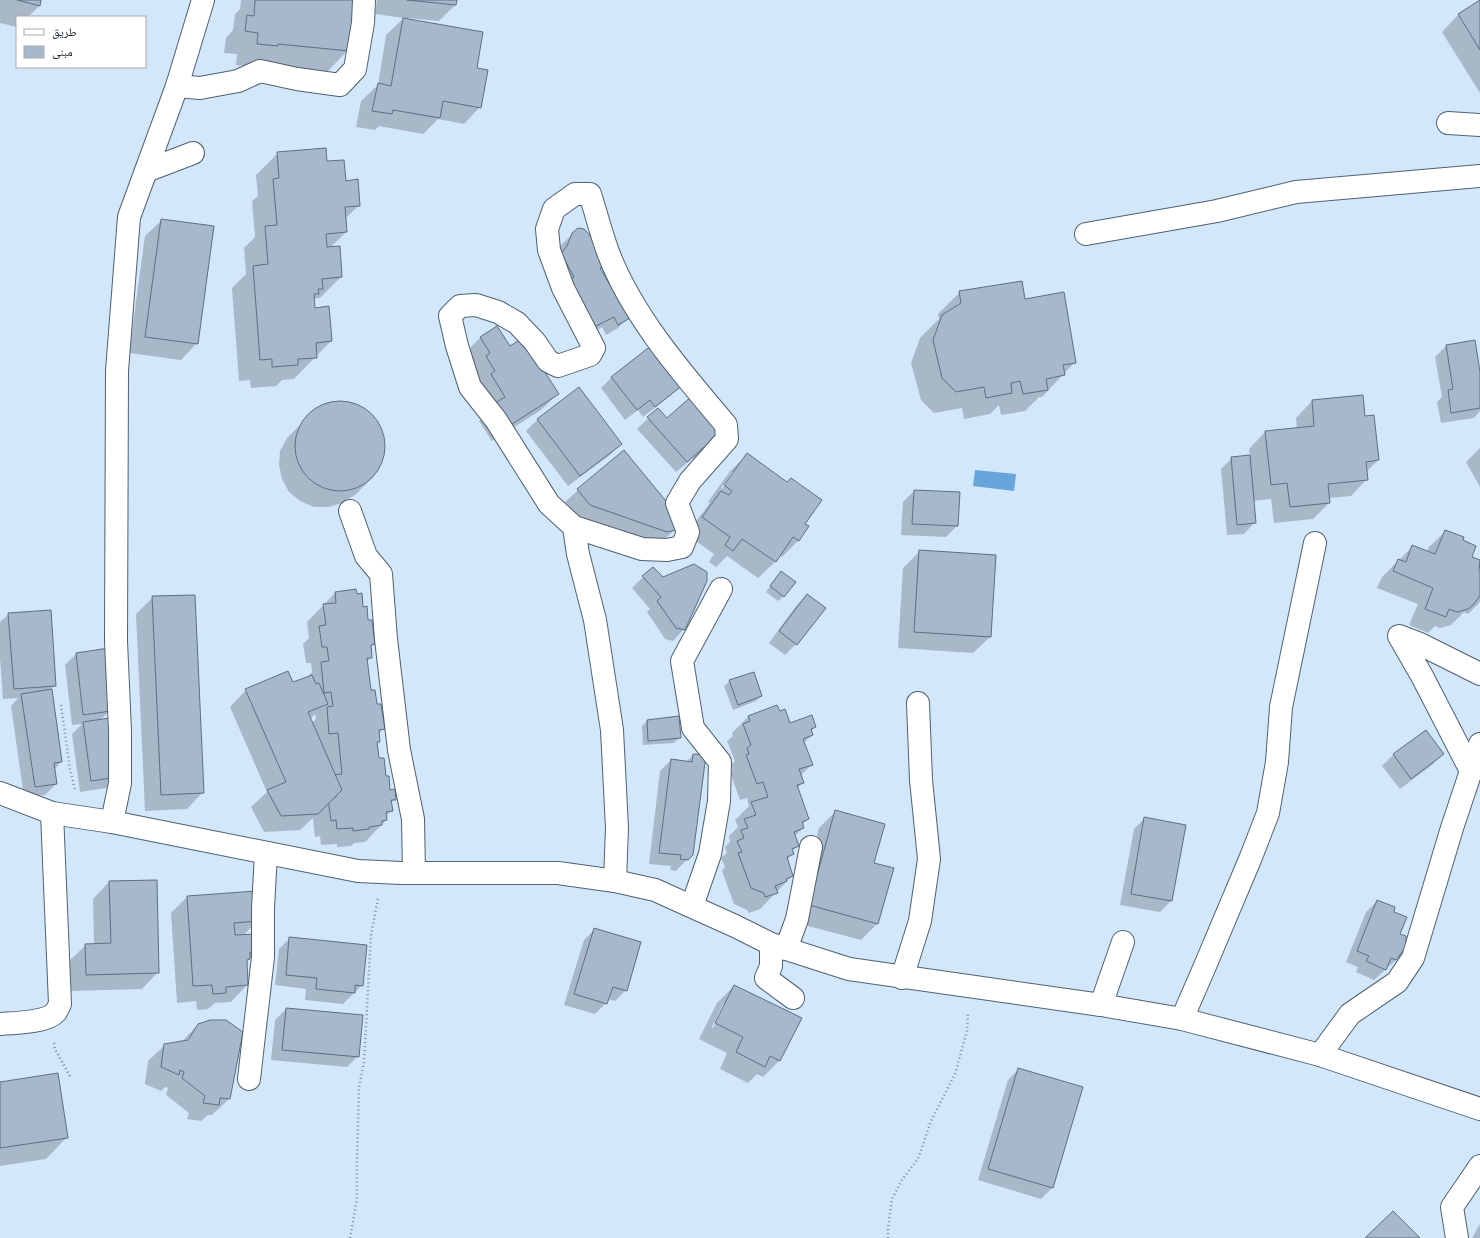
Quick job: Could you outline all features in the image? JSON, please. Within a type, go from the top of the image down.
[{"type":"street","points":[[112,822],[120,782],[120,731],[116,641],[117,371],[129,218],[177,86],[203,0]]},
{"type":"street","points":[[177,86],[200,88],[238,81],[260,71],[297,79],[340,85],[355,69],[363,23],[364,0]]},
{"type":"street","points":[[1448,123],[1480,125]]},
{"type":"street","points":[[146,171],[193,153]]},
{"type":"street","points":[[1086,234],[1217,210],[1296,192],[1480,176]]},
{"type":"street","points":[[574,527],[642,549],[667,550],[682,547],[688,532],[677,503],[690,481],[727,439],[726,425],[668,354],[626,290],[608,253],[590,194],[575,194],[554,209],[547,229],[549,250],[563,288],[594,348],[590,355],[558,366],[548,361],[536,342],[517,323],[498,312],[476,305],[460,306],[450,316],[457,346],[470,387],[496,420],[549,504],[574,527],[578,554],[595,620],[612,730],[617,828],[615,881]]},
{"type":"street","points":[[350,511],[366,556],[380,574],[399,750],[413,819],[414,873]]},
{"type":"street","points":[[1182,1019],[1206,966],[1268,813],[1277,762],[1281,707],[1314,543]]},
{"type":"street","points":[[692,906],[710,854],[719,801],[720,762],[693,728],[682,661],[721,590]]},
{"type":"street","points":[[1471,771],[1399,636],[1420,644],[1480,674]]},
{"type":"street","points":[[902,978],[920,921],[929,859],[921,780],[918,703]]},
{"type":"street","points":[[1320,1055],[1350,1014],[1397,982],[1413,958],[1452,828],[1480,744]]},
{"type":"street","points":[[0,793],[52,813],[81,816],[358,871],[414,873],[558,872],[615,881],[655,890],[778,947],[849,969],[1182,1019],[1320,1055],[1480,1109]]},
{"type":"street","points":[[0,1024],[34,1021],[48,1017],[55,1013],[60,1004],[52,813]]},
{"type":"street","points":[[793,998],[766,978],[778,947],[798,919],[811,847]]},
{"type":"street","points":[[249,1079],[263,957],[263,908],[266,853]]},
{"type":"street","points":[[1101,1006],[1123,942]]},
{"type":"street","points":[[1457,1238],[1452,1207],[1480,1166]]},
{"type":"path","points":[[61,705],[70,769],[81,816]]},
{"type":"path","points":[[350,1238],[357,1199],[359,1087],[364,1062],[371,935],[382,872]]},
{"type":"path","points":[[888,1238],[892,1199],[902,1180],[918,1159],[931,1121],[955,1074],[967,1031],[970,986]]},
{"type":"path","points":[[48,1017],[55,1049],[71,1078]]},
{"type":"water","points":[[975,470],[1016,474],[1014,491],[973,486]]},
{"type":"building","points":[[17,0],[41,0],[40,6]]},
{"type":"building","points":[[255,0],[354,0],[349,51],[278,44],[278,46],[257,44],[258,33],[245,31],[247,15],[254,16]]},
{"type":"building","points":[[407,0],[457,0],[456,5]]},
{"type":"building","points":[[1480,0],[1480,50],[1458,14]]},
{"type":"building","points":[[403,18],[483,32],[477,68],[488,70],[481,108],[443,101],[440,118],[393,110],[392,114],[372,111],[378,83],[391,86]]},
{"type":"building","points":[[326,148],[327,161],[344,160],[346,181],[358,179],[360,206],[345,207],[347,232],[326,234],[327,247],[340,246],[342,277],[322,279],[323,289],[318,289],[319,294],[314,294],[315,308],[329,306],[332,341],[316,343],[317,358],[298,359],[298,365],[272,367],[272,359],[260,360],[253,266],[268,264],[265,226],[277,225],[273,179],[279,178],[277,152]]},
{"type":"building","points":[[161,219],[214,226],[198,344],[145,337]]},
{"type":"building","points":[[578,228],[584,229],[589,234],[607,265],[600,268],[630,318],[618,325],[614,317],[594,327],[568,280],[574,277],[561,253],[567,246],[572,233]]},
{"type":"building","points":[[1022,281],[1025,299],[1064,292],[1076,363],[1063,365],[1065,375],[1046,379],[1048,390],[1023,394],[1020,381],[1011,383],[1012,393],[986,398],[984,387],[956,392],[942,378],[933,340],[942,315],[961,303],[959,291]]},
{"type":"building","points":[[497,326],[510,346],[523,338],[559,394],[509,426],[495,403],[505,397],[491,374],[495,371],[486,356],[490,353],[480,337]]},
{"type":"building","points":[[1475,340],[1480,372],[1480,408],[1451,413],[1448,390],[1453,389],[1446,345]]},
{"type":"building","points":[[652,345],[683,385],[655,407],[650,400],[637,410],[611,377]]},
{"type":"building","points":[[579,387],[622,444],[580,476],[537,419]]},
{"type":"building","points":[[694,394],[722,436],[707,450],[704,447],[687,462],[647,417],[658,408],[667,418]]},
{"type":"building","points":[[1363,395],[1365,416],[1374,415],[1379,460],[1366,462],[1368,480],[1328,484],[1330,503],[1290,507],[1287,483],[1271,485],[1265,431],[1314,426],[1312,400]]},
{"type":"building","points":[[340,401],[357,404],[372,414],[382,429],[385,446],[382,463],[372,478],[357,488],[340,491],[323,488],[308,478],[298,463],[295,446],[298,429],[308,414],[323,404]]},
{"type":"building","points":[[624,450],[679,517],[676,530],[667,532],[590,505],[577,489]]},
{"type":"building","points":[[747,453],[787,482],[791,478],[822,500],[805,524],[809,526],[799,541],[793,537],[776,562],[742,539],[733,551],[725,545],[730,537],[702,517],[721,491],[729,495],[732,491],[724,485]]},
{"type":"building","points":[[1250,455],[1256,523],[1237,525],[1231,457]]},
{"type":"building","points":[[914,490],[960,492],[958,526],[912,524]]},
{"type":"building","points":[[1445,530],[1464,537],[1463,540],[1476,546],[1472,557],[1480,560],[1480,596],[1468,609],[1457,612],[1449,609],[1446,617],[1425,609],[1433,588],[1393,571],[1398,559],[1406,562],[1412,545],[1435,554]]},
{"type":"building","points":[[919,550],[996,555],[991,637],[914,632]]},
{"type":"building","points":[[694,564],[707,572],[707,581],[685,630],[676,628],[657,601],[661,597],[642,576],[653,567],[663,577]]},
{"type":"building","points":[[781,571],[796,582],[784,597],[770,586]]},
{"type":"building","points":[[356,589],[357,594],[362,593],[363,607],[367,606],[368,620],[372,620],[375,644],[371,645],[372,658],[367,658],[371,690],[375,690],[377,704],[381,704],[385,729],[379,730],[380,742],[377,742],[379,758],[384,758],[386,776],[389,776],[390,790],[395,789],[396,800],[391,800],[393,811],[386,812],[387,820],[382,821],[382,825],[369,827],[369,829],[353,831],[353,828],[337,829],[336,820],[331,821],[328,798],[336,797],[334,775],[342,774],[338,733],[329,734],[327,707],[333,706],[331,692],[324,693],[321,662],[329,661],[327,647],[322,647],[319,626],[326,625],[323,604],[336,603],[335,592]]},
{"type":"building","points":[[807,594],[826,608],[797,645],[779,631]]},
{"type":"building","points":[[195,595],[204,793],[161,795],[152,596]]},
{"type":"building","points":[[51,610],[56,686],[14,689],[8,613]]},
{"type":"building","points":[[109,648],[111,711],[83,715],[76,653]]},
{"type":"building","points":[[288,671],[293,682],[312,675],[316,684],[319,683],[328,704],[308,712],[342,790],[318,814],[281,816],[267,790],[286,782],[245,689]]},
{"type":"building","points":[[754,672],[762,696],[738,705],[729,680]]},
{"type":"building","points":[[52,689],[62,762],[54,763],[57,784],[35,787],[21,694]]},
{"type":"building","points":[[777,705],[780,711],[785,709],[790,723],[812,715],[816,727],[811,729],[813,735],[803,739],[813,765],[799,769],[804,783],[797,785],[809,819],[802,822],[804,828],[794,832],[799,846],[792,849],[794,854],[787,857],[793,876],[786,879],[787,881],[775,886],[778,893],[765,897],[764,893],[751,888],[738,853],[742,852],[737,841],[744,838],[741,830],[748,828],[744,819],[756,815],[751,802],[768,797],[763,782],[757,784],[746,755],[749,754],[747,748],[751,745],[743,724],[750,721],[748,716]]},
{"type":"building","points":[[679,716],[681,738],[648,741],[647,720]]},
{"type":"building","points":[[116,717],[118,777],[91,781],[83,722]]},
{"type":"building","points":[[1426,730],[1444,754],[1411,779],[1393,754]]},
{"type":"building","points":[[693,754],[706,755],[693,855],[688,860],[680,859],[681,855],[659,853],[671,759],[692,762]]},
{"type":"building","points":[[835,810],[885,824],[874,863],[894,868],[878,924],[809,905]]},
{"type":"building","points":[[1144,817],[1186,825],[1172,901],[1131,894]]},
{"type":"building","points":[[157,880],[159,973],[86,975],[85,944],[111,943],[109,881]]},
{"type":"building","points":[[256,891],[258,921],[234,923],[235,935],[257,934],[258,952],[250,952],[250,959],[247,960],[248,985],[226,987],[226,993],[213,994],[212,985],[193,986],[187,896]]},
{"type":"building","points":[[1377,900],[1395,907],[1394,912],[1407,917],[1400,934],[1406,936],[1406,947],[1396,960],[1391,958],[1386,970],[1366,961],[1369,956],[1357,951]]},
{"type":"building","points":[[594,928],[641,942],[627,991],[613,987],[607,1004],[574,994]]},
{"type":"building","points":[[289,937],[367,945],[363,986],[355,985],[355,993],[316,989],[317,978],[286,975]]},
{"type":"building","points":[[734,985],[802,1018],[780,1061],[770,1056],[765,1067],[736,1052],[743,1037],[715,1023]]},
{"type":"building","points":[[286,1008],[363,1015],[359,1057],[282,1050]]},
{"type":"building","points":[[210,1020],[226,1020],[243,1032],[230,1099],[220,1098],[219,1105],[203,1103],[205,1096],[182,1078],[184,1072],[180,1070],[179,1075],[161,1067],[164,1044],[188,1040],[198,1024]]},
{"type":"building","points":[[1018,1068],[1083,1087],[1053,1188],[988,1169]]},
{"type":"building","points":[[58,1073],[68,1138],[0,1148],[0,1082]]},
{"type":"building","points":[[1393,1211],[1420,1238],[1365,1238]]}]
